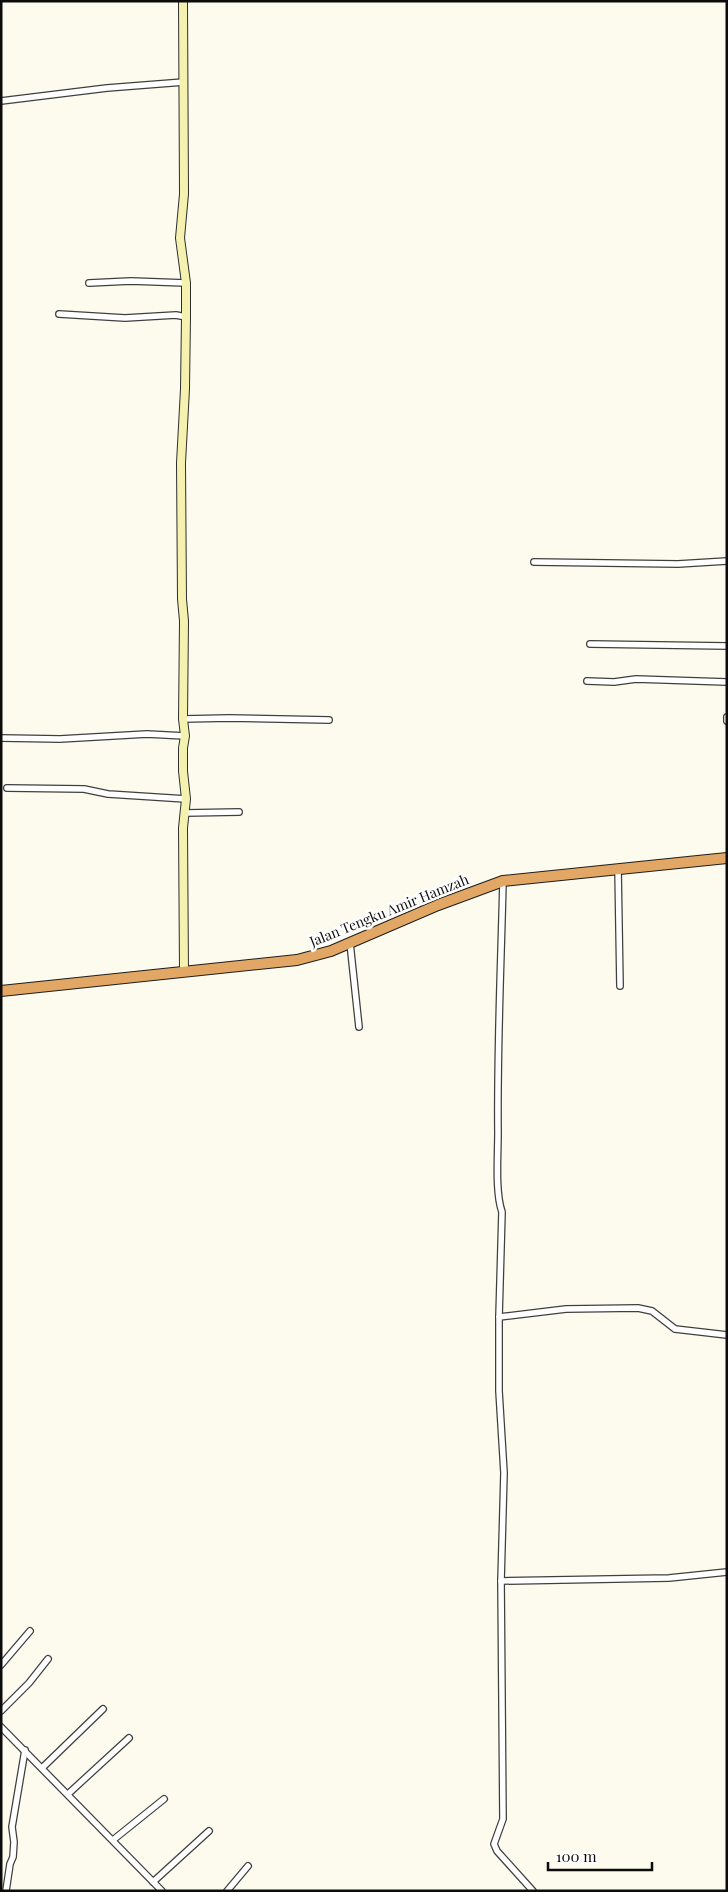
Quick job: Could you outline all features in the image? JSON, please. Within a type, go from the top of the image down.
[{"type":"highway","name":"Jalan Tengku Amir Hamzah","points":[[1,991],[284,962],[322,954],[438,904],[503,881],[727,858]]},
{"type":"street","points":[[183,1],[184,194],[180,238],[186,283],[182,463],[183,719],[185,736],[183,771],[186,799],[183,828],[184,972]]},
{"type":"street","points":[[1,101],[108,88],[184,82]]},
{"type":"street","points":[[89,283],[131,281],[186,283]]},
{"type":"street","points":[[59,314],[125,318],[176,315],[186,317]]},
{"type":"street","points":[[534,562],[678,564],[727,561]]},
{"type":"street","points":[[590,644],[727,646]]},
{"type":"street","points":[[588,681],[614,682],[636,679],[727,682]]},
{"type":"street","points":[[183,719],[330,720]]},
{"type":"street","points":[[1,738],[105,738],[147,734],[185,736]]},
{"type":"street","points":[[8,788],[84,789],[108,794],[186,799]]},
{"type":"street","points":[[185,813],[239,812]]},
{"type":"street","points":[[618,868],[620,986]]},
{"type":"street","points":[[503,881],[498,1114],[498,1173],[502,1212],[499,1391],[504,1473],[500,1581],[503,1820],[494,1844],[497,1851],[533,1891]]},
{"type":"street","points":[[350,943],[359,1027]]},
{"type":"street","points":[[499,1317],[566,1309],[638,1308],[652,1311],[675,1329],[727,1335]]},
{"type":"street","points":[[500,1581],[669,1578],[727,1572]]},
{"type":"street","points":[[1,1665],[30,1631]]},
{"type":"street","points":[[1,1711],[29,1683],[48,1659]]},
{"type":"street","points":[[42,1768],[102,1709]]},
{"type":"street","points":[[2,1728],[162,1891]]},
{"type":"street","points":[[68,1794],[129,1738]]},
{"type":"street","points":[[6,1891],[10,1864],[13,1857],[12,1827],[25,1750]]},
{"type":"street","points":[[113,1840],[164,1799]]},
{"type":"street","points":[[153,1882],[209,1831]]},
{"type":"street","points":[[226,1891],[248,1866]]}]
